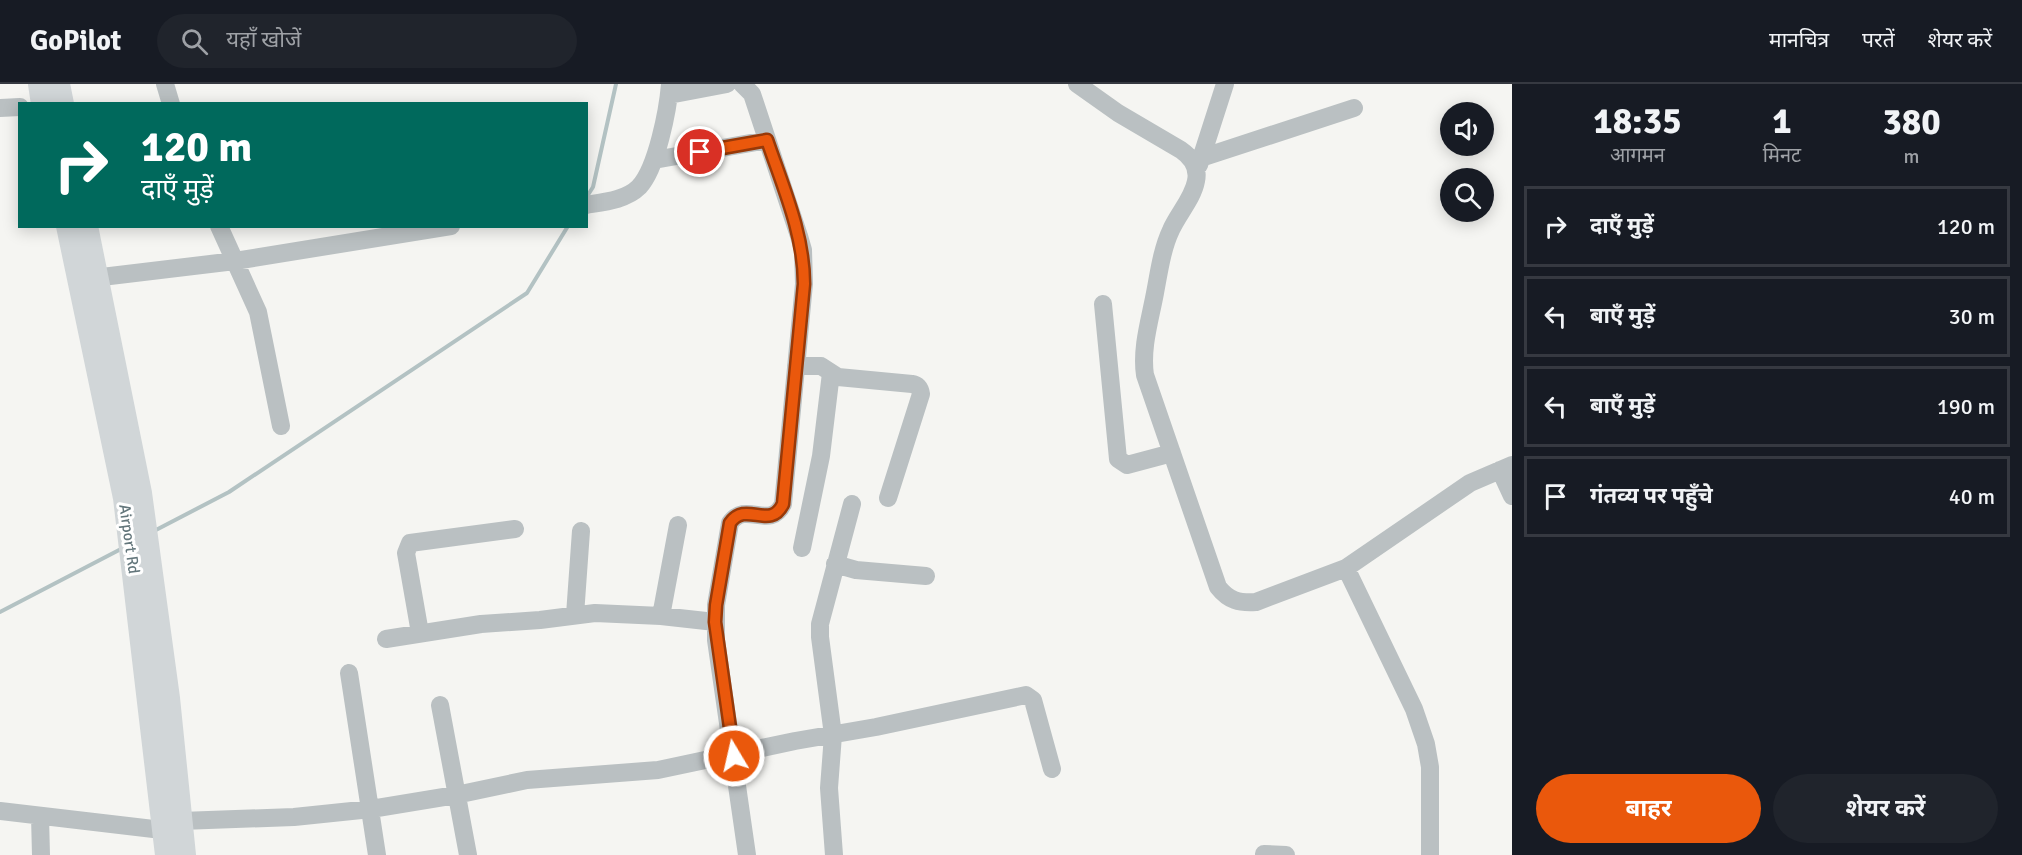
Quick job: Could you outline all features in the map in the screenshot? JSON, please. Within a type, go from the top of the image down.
[{"type":"main road","points":[[39,84],[42,102]]},
{"type":"main road","points":[[59,84],[63,102]]},
{"type":"main road","name":"Airport Rd","points":[[68,228],[87,279],[132,496],[145,591],[169,698],[172,826]]},
{"type":"main road","points":[[87,228],[87,279]]},
{"type":"main road","points":[[166,855],[172,826]]},
{"type":"main road","points":[[172,826],[185,855]]},
{"type":"street","points":[[165,84],[170,102]]},
{"type":"street","points":[[590,204],[614,200],[638,188],[654,160],[669,89],[727,84]]},
{"type":"street","points":[[742,84],[753,94],[803,250],[804,284],[783,504],[774,515],[742,513],[730,523],[716,605],[715,622],[747,855]]},
{"type":"street","points":[[1077,84],[1118,113],[1181,150],[1199,165]]},
{"type":"street","points":[[1225,84],[1196,181],[1170,231],[1164,248],[1143,362],[1145,375],[1218,587],[1233,601],[1256,602],[1346,567],[1470,483],[1506,467],[1512,496]]},
{"type":"street","points":[[0,108],[18,107]]},
{"type":"street","points":[[1199,165],[1354,108]]},
{"type":"street","points":[[654,160],[767,140]]},
{"type":"street","points":[[220,228],[258,312],[281,426]]},
{"type":"street","points":[[87,279],[236,261],[439,228]]},
{"type":"street","points":[[1103,304],[1118,459],[1126,465],[1172,453]]},
{"type":"street","points":[[796,366],[821,366],[838,377],[912,384],[920,390],[921,394],[888,498]]},
{"type":"street","points":[[802,548],[821,456],[831,373]]},
{"type":"street","points":[[834,855],[829,788],[833,735],[820,624],[852,504]]},
{"type":"street","points":[[661,616],[678,525]]},
{"type":"street","points":[[420,633],[406,553],[410,543],[515,529]]},
{"type":"street","points":[[575,615],[581,531]]},
{"type":"street","points":[[835,564],[856,570],[926,576]]},
{"type":"street","points":[[1346,567],[1414,709],[1426,744],[1430,767],[1430,855]]},
{"type":"street","points":[[386,639],[481,624],[605,612],[715,622]]},
{"type":"street","points":[[349,673],[377,855]]},
{"type":"street","points":[[0,811],[172,826],[272,819],[371,808],[456,795],[537,779],[658,770],[1026,695],[1033,700],[1052,769]]},
{"type":"street","points":[[440,705],[468,855]]},
{"type":"street","points":[[40,816],[40,855]]},
{"type":"street","points":[[1264,854],[1286,855]]},
{"type":"waterway","points":[[588,195],[593,187],[616,84]]},
{"type":"waterway","points":[[154,531],[229,492],[527,293],[567,228]]},
{"type":"waterway","points":[[0,612],[121,549]]},
{"type":"route","points":[[700,152],[767,140],[803,250],[804,284],[783,504],[774,515],[742,513],[730,523],[716,605],[716,640],[734,756]]}]
